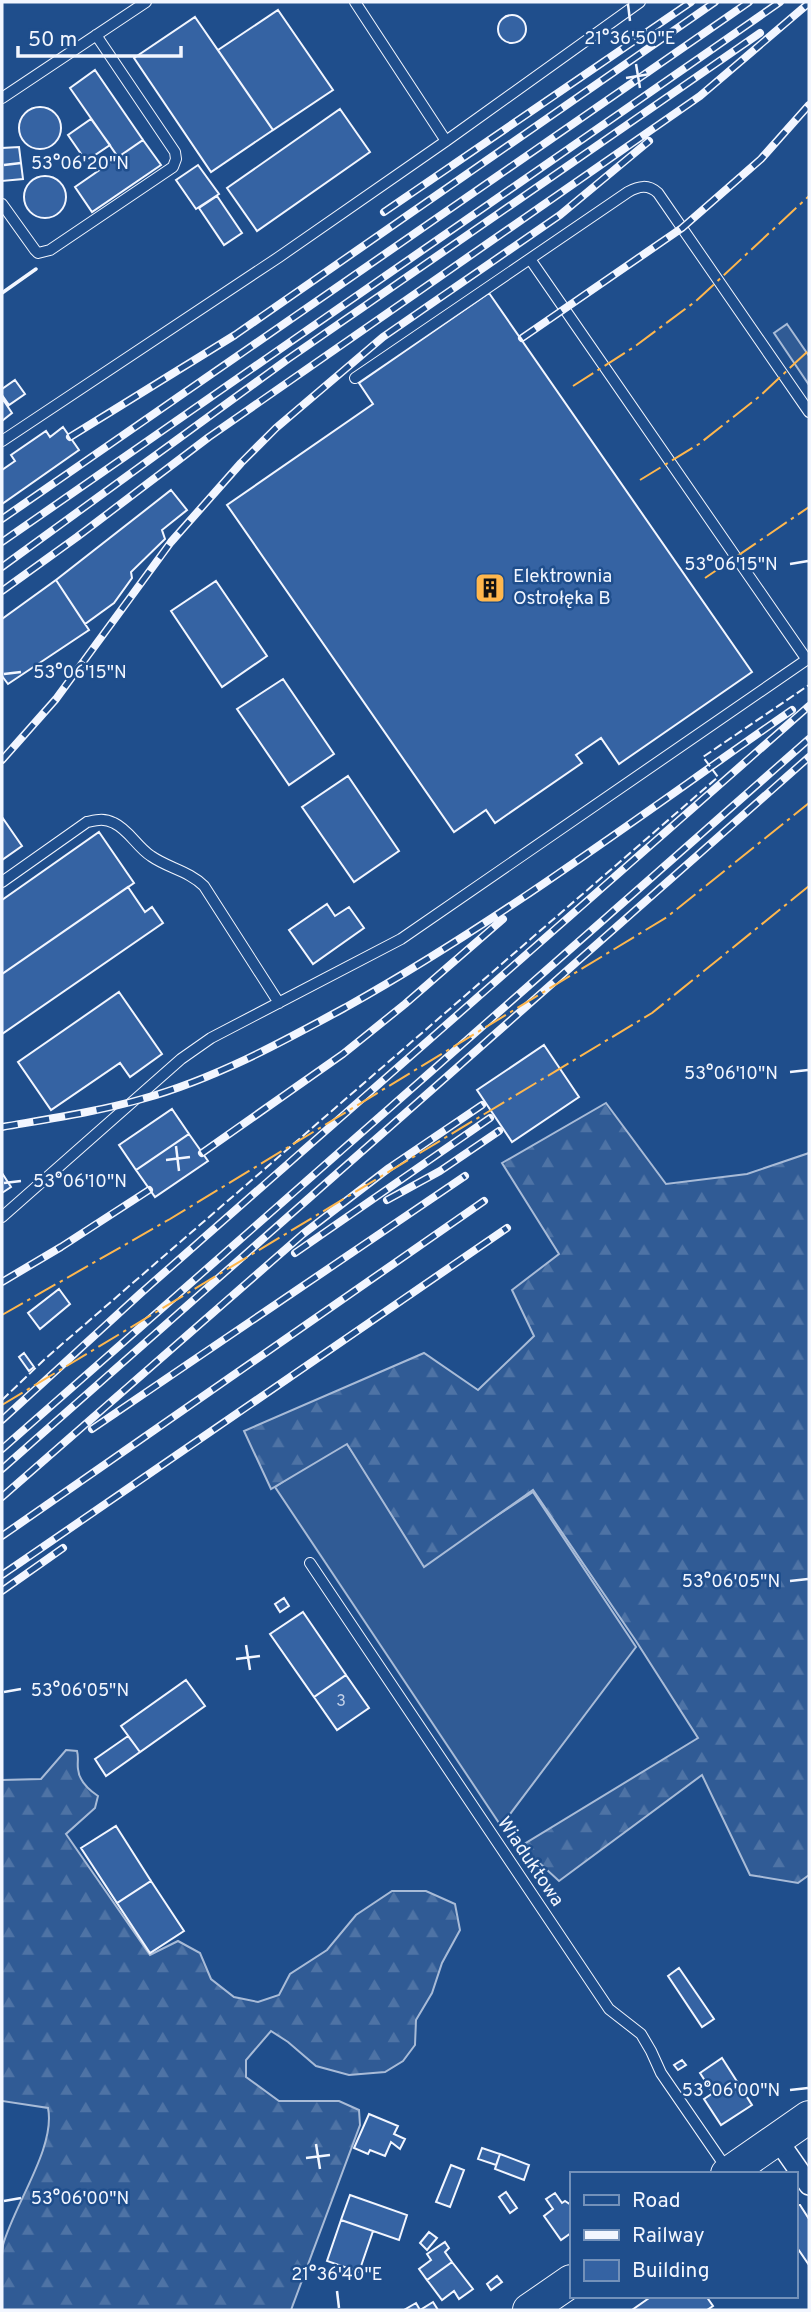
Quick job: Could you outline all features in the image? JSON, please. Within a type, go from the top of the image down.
[{"type":"main road","points":[[729,2172],[809,2117]]},
{"type":"main road","points":[[529,2310],[570,2282]]},
{"type":"street","points":[[777,2139],[809,2185]]},
{"type":"lane","points":[[2,98],[146,2]]},
{"type":"lane","points":[[355,2],[446,141]]},
{"type":"lane","points":[[2,441],[279,257],[640,2]]},
{"type":"lane","points":[[2,204],[34,250],[42,253],[173,167],[175,152],[96,35]]},
{"type":"lane","points":[[355,378],[628,192],[645,186],[652,188],[664,201],[809,412]]},
{"type":"lane","points":[[2,1217],[181,1059],[211,1038],[401,939],[808,659],[530,259]]},
{"type":"lane","points":[[2,882],[87,822],[103,819],[114,823],[148,855],[196,878],[204,886],[279,1003]]},
{"type":"lane","name":"Wiaduktowa","points":[[310,1563],[609,2009],[640,2034],[652,2051],[661,2073],[727,2172]]},
{"type":"shaded area","points":[[787,324],[809,356],[809,385],[774,333]]},
{"type":"shaded area","points":[[345,1441],[426,1562],[533,1492],[636,1647],[501,1826],[275,1487]]},
{"type":"green space","points":[[606,1103],[666,1184],[747,1174],[809,1153],[809,1875],[798,1883],[750,1875],[702,1775],[559,1881],[521,1846],[698,1738],[636,1641],[533,1490],[424,1567],[347,1444],[271,1489],[244,1431],[424,1353],[478,1390],[534,1336],[512,1290],[559,1254],[502,1163]]},
{"type":"green space","points":[[66,1750],[77,1751],[80,1777],[98,1796],[95,1808],[66,1834],[150,1955],[178,1941],[200,1953],[211,1979],[234,1997],[258,2002],[279,1995],[290,1974],[327,1950],[356,1915],[392,1891],[426,1891],[455,1904],[460,1930],[442,1963],[432,1993],[416,2020],[415,2045],[403,2061],[385,2072],[349,2075],[316,2066],[271,2031],[246,2060],[246,2077],[279,2101],[339,2101],[359,2110],[360,2125],[291,2310],[2,2310],[3,2245],[40,2158],[49,2123],[48,2108],[2,2101],[2,1780],[41,1779]]},
{"type":"building","points":[[278,10],[333,90],[273,130],[218,50]]},
{"type":"building","points":[[512,15],[522,19],[526,29],[522,39],[512,43],[502,39],[498,29],[502,19]]},
{"type":"building","points":[[195,17],[273,130],[211,172],[134,58]]},
{"type":"building","points":[[95,70],[143,140],[118,157],[70,88]]},
{"type":"building","points":[[40,107],[55,113],[61,128],[55,143],[40,149],[25,143],[19,128],[25,113]]},
{"type":"building","points":[[340,109],[370,152],[257,231],[227,188]]},
{"type":"building","points":[[91,119],[110,145],[86,161],[68,135]]},
{"type":"building","points":[[143,140],[161,165],[92,212],[75,187]]},
{"type":"building","points":[[19,147],[23,179],[2,181],[2,148]]},
{"type":"building","points":[[198,165],[219,194],[196,209],[176,180]]},
{"type":"building","points":[[45,176],[60,182],[66,197],[60,212],[45,218],[30,212],[24,197],[30,182]]},
{"type":"building","points":[[217,196],[242,233],[224,245],[199,208]]},
{"type":"building","name":"Elektrownia Ostrołęka B","points":[[489,293],[752,672],[619,764],[601,738],[576,755],[582,763],[495,823],[486,810],[454,832],[227,505],[373,404],[359,383]]},
{"type":"building","points":[[15,380],[25,394],[9,405],[2,395],[2,389]]},
{"type":"building","points":[[2,398],[12,413],[2,421]]},
{"type":"building","points":[[63,427],[79,450],[2,504],[2,470],[15,461],[11,455],[46,431],[50,437]]},
{"type":"building","points":[[171,490],[187,510],[162,530],[165,539],[131,572],[132,578],[114,603],[85,624],[56,580]]},
{"type":"building","points":[[56,580],[89,630],[8,684],[2,676],[2,619]]},
{"type":"building","points":[[216,581],[267,656],[222,687],[171,611]]},
{"type":"building","points":[[283,679],[334,754],[289,785],[237,709]]},
{"type":"building","points":[[348,776],[399,851],[354,882],[302,807]]},
{"type":"building","points":[[2,817],[22,846],[2,860]]},
{"type":"building","points":[[99,832],[134,883],[2,974],[2,900]]},
{"type":"building","points":[[128,887],[145,912],[152,907],[163,923],[2,1034],[2,974]]},
{"type":"building","points":[[327,904],[335,916],[349,907],[364,928],[313,964],[289,930]]},
{"type":"building","points":[[119,992],[162,1054],[130,1077],[120,1063],[51,1110],[18,1062]]},
{"type":"building","points":[[544,1045],[579,1097],[512,1142],[477,1090]]},
{"type":"building","points":[[172,1109],[189,1134],[136,1170],[119,1145]]},
{"type":"building","points":[[189,1134],[208,1161],[155,1197],[136,1170]]},
{"type":"building","points":[[2,1173],[11,1187],[2,1193]]},
{"type":"building","points":[[59,1289],[70,1304],[40,1329],[28,1313]]},
{"type":"building","points":[[24,1353],[34,1367],[29,1371],[19,1357]]},
{"type":"building","points":[[284,1598],[289,1606],[280,1612],[275,1604]]},
{"type":"building","points":[[303,1612],[346,1675],[314,1697],[270,1634]]},
{"type":"building","points":[[346,1675],[369,1708],[337,1730],[314,1697]]},
{"type":"building","points":[[186,1680],[205,1706],[140,1752],[121,1726]]},
{"type":"building","points":[[128,1736],[140,1752],[106,1776],[95,1759]]},
{"type":"building","points":[[116,1826],[151,1881],[117,1903],[81,1848]]},
{"type":"building","points":[[151,1881],[184,1931],[150,1953],[117,1903]]},
{"type":"building","points":[[679,1968],[714,2019],[702,2027],[668,1976]]},
{"type":"building","points":[[722,2058],[752,2105],[721,2125],[704,2099],[713,2093],[700,2073]]},
{"type":"building","points":[[682,2060],[686,2065],[678,2070],[674,2065]]},
{"type":"building","points":[[369,2114],[398,2126],[394,2134],[405,2139],[400,2149],[391,2142],[385,2156],[370,2150],[368,2154],[354,2148]]},
{"type":"building","points":[[482,2148],[500,2154],[496,2165],[478,2159]]},
{"type":"building","points":[[500,2154],[529,2165],[524,2180],[495,2169]]},
{"type":"building","points":[[451,2165],[464,2170],[450,2207],[436,2202]]},
{"type":"building","points":[[506,2192],[517,2208],[510,2213],[499,2197]]},
{"type":"building","points":[[555,2193],[562,2203],[565,2201],[570,2204],[570,2234],[561,2240],[544,2216],[553,2209],[546,2199]]},
{"type":"building","points":[[350,2195],[407,2215],[399,2240],[341,2220]]},
{"type":"building","points":[[797,2205],[800,2205],[809,2219],[809,2265],[798,2249]]},
{"type":"building","points":[[341,2220],[373,2231],[359,2272],[327,2261]]},
{"type":"building","points":[[429,2232],[437,2238],[427,2250],[420,2243]]},
{"type":"building","points":[[445,2242],[449,2248],[445,2252],[452,2262],[427,2280],[419,2269],[431,2260],[427,2254]]},
{"type":"building","points":[[452,2262],[473,2289],[459,2299],[454,2291],[442,2300],[427,2280]]},
{"type":"building","points":[[497,2276],[502,2282],[491,2290],[487,2284]]},
{"type":"building","points":[[649,2298],[707,2298],[713,2306],[707,2310],[632,2310]]},
{"type":"building","points":[[433,2302],[438,2310],[420,2310]]},
{"type":"building","points":[[416,2303],[420,2310],[404,2310]]},
{"type":"railway","points":[[384,212],[691,2]]},
{"type":"railway","points":[[70,437],[235,335],[715,2]]},
{"type":"railway","points":[[2,519],[749,2]]},
{"type":"railway","points":[[2,542],[780,2]]},
{"type":"railway","points":[[2,591],[209,437],[700,96],[809,3]]},
{"type":"railway","points":[[2,567],[288,359],[760,33]]},
{"type":"railway","points":[[522,338],[682,228],[761,159],[809,105]]},
{"type":"railway","points":[[2,760],[56,699],[171,542],[276,428],[383,337],[560,215],[649,141]]},
{"type":"railway","points":[[2,1420],[141,1293],[809,706]]},
{"type":"railway","points":[[2,1127],[107,1108],[169,1091],[222,1070],[298,1033],[406,972],[518,901],[792,710]]},
{"type":"railway","points":[[2,1449],[809,739]]},
{"type":"railway","points":[[2,1469],[809,757]]},
{"type":"railway","points":[[202,1153],[343,1054],[503,919]]},
{"type":"railway","points":[[2,1497],[303,1234],[389,1168],[482,1105]]},
{"type":"railway","points":[[295,1253],[490,1118]]},
{"type":"railway","points":[[387,1200],[440,1171],[499,1131]]},
{"type":"railway","points":[[92,1429],[465,1176]]},
{"type":"railway","points":[[2,1282],[149,1190]]},
{"type":"railway","points":[[2,1536],[484,1201]]},
{"type":"railway","points":[[2,1575],[507,1228]]},
{"type":"railway","points":[[2,1591],[63,1548]]},
{"type":"fence","points":[[2,1400],[46,1358],[718,777],[703,757],[809,685]]},
{"type":"wall","points":[[2,293],[36,269]]},
{"type":"power","points":[[573,386],[634,347],[696,301],[809,196]]},
{"type":"power","points":[[640,480],[699,444],[760,396],[809,350]]},
{"type":"power","points":[[705,578],[809,507]]},
{"type":"power","points":[[2,1315],[170,1219],[667,917],[809,803]]},
{"type":"power","points":[[2,1405],[652,1013],[809,886]]},
{"type":"place","name":"Elektrownia Ostrołęka B","points":[[490,588]]}]
